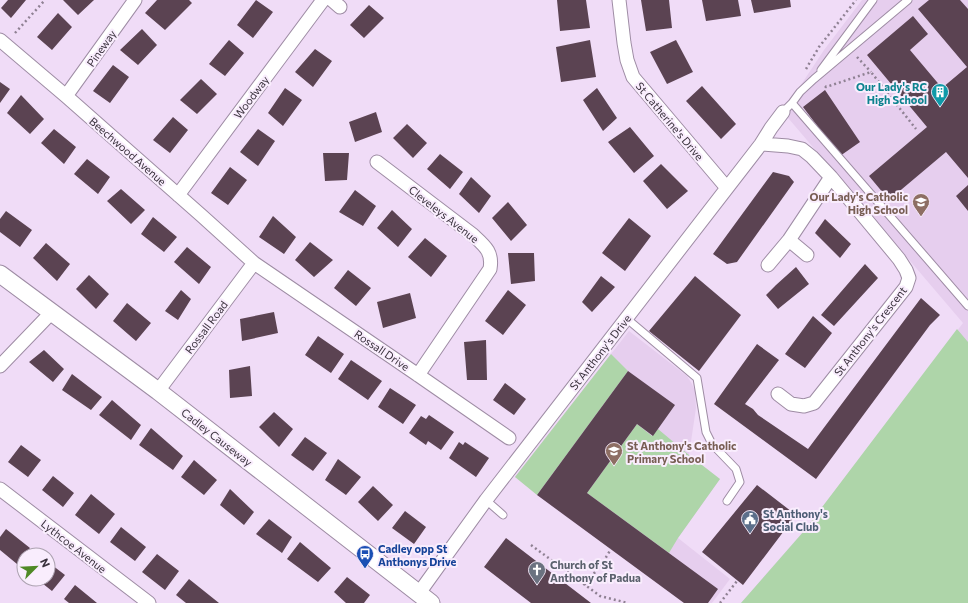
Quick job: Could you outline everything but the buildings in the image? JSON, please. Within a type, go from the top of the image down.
[{"type":"street","name":"Pineway","points":[[66,96],[135,0]]},
{"type":"street","name":"Woodway","points":[[178,195],[324,0]]},
{"type":"street","name":"St Catherine's Drive","points":[[619,0],[624,44],[633,78],[727,188]]},
{"type":"street","name":"Beechwood Avenue","points":[[2,42],[66,96],[254,263]]},
{"type":"street","name":"St Anthony's Drive","points":[[425,598],[486,500],[788,107]]},
{"type":"street","name":"St Anthony's Crescent","points":[[761,144],[788,146],[802,149],[812,157],[831,177],[899,260],[906,270],[909,278],[906,287],[814,403],[804,406],[791,404],[778,394]]},
{"type":"street","name":"Cleveleys Avenue","points":[[377,162],[473,235],[487,249],[491,262],[490,269],[418,375]]},
{"type":"street","points":[[768,265],[789,240],[831,177]]},
{"type":"street","points":[[789,240],[807,255]]},
{"type":"street","name":"Rossall Drive","points":[[254,263],[509,438]]},
{"type":"street","name":"Rossall Road","points":[[158,390],[254,263]]},
{"type":"street","name":"Cadley Causeway","points":[[0,274],[51,313],[158,390],[425,598]]},
{"type":"street","points":[[0,366],[51,313]]},
{"type":"street","name":"Lythcoe Avenue","points":[[0,489],[148,603]]},
{"type":"lane","points":[[814,79],[873,0]]},
{"type":"lane","points":[[908,0],[814,79],[800,92],[788,107],[968,306]]},
{"type":"lane","points":[[626,318],[696,378],[706,432],[712,444],[736,469],[740,482],[727,501]]},
{"type":"lane","points":[[486,500],[503,515]]},
{"type":"path","points":[[2,42],[45,0]]},
{"type":"path","points":[[850,49],[871,72],[916,129]]},
{"type":"path","points":[[814,79],[826,87],[871,72]]},
{"type":"path","points":[[531,545],[600,596],[628,603]]},
{"type":"path","points":[[584,585],[602,564],[611,549]]},
{"type":"path","points":[[720,603],[738,581]]},
{"type":"shaded area","name":"Our Lady's Catholic High School","points":[[862,0],[968,0],[968,603],[741,603],[804,531],[963,323],[783,112],[824,50]]},
{"type":"shaded area","name":"St Anthony's Catholic Primary School","points":[[629,331],[687,376],[695,391],[696,408],[689,455],[720,479],[678,538],[730,579],[712,603],[687,603],[565,516],[515,477]]},
{"type":"green space","points":[[957,329],[968,342],[968,603],[741,603],[804,531]]},
{"type":"green space","points":[[611,354],[628,371],[537,495],[515,477]]},
{"type":"green space","points":[[637,424],[652,436],[658,429],[720,479],[669,553],[587,493]]},
{"type":"place","name":"Our Lady's RC High School","points":[[940,107]]},
{"type":"place","name":"Our Lady's Catholic High School","points":[[921,217]]},
{"type":"place","name":"St Anthony's Catholic Primary School","points":[[614,466]]},
{"type":"place","name":"St Anthony's Social Club","points":[[750,534]]},
{"type":"place","name":"Cadley opp St Anthonys Drive","points":[[365,569]]},
{"type":"place","name":"Church of St Anthony of Padua","points":[[537,585]]}]
